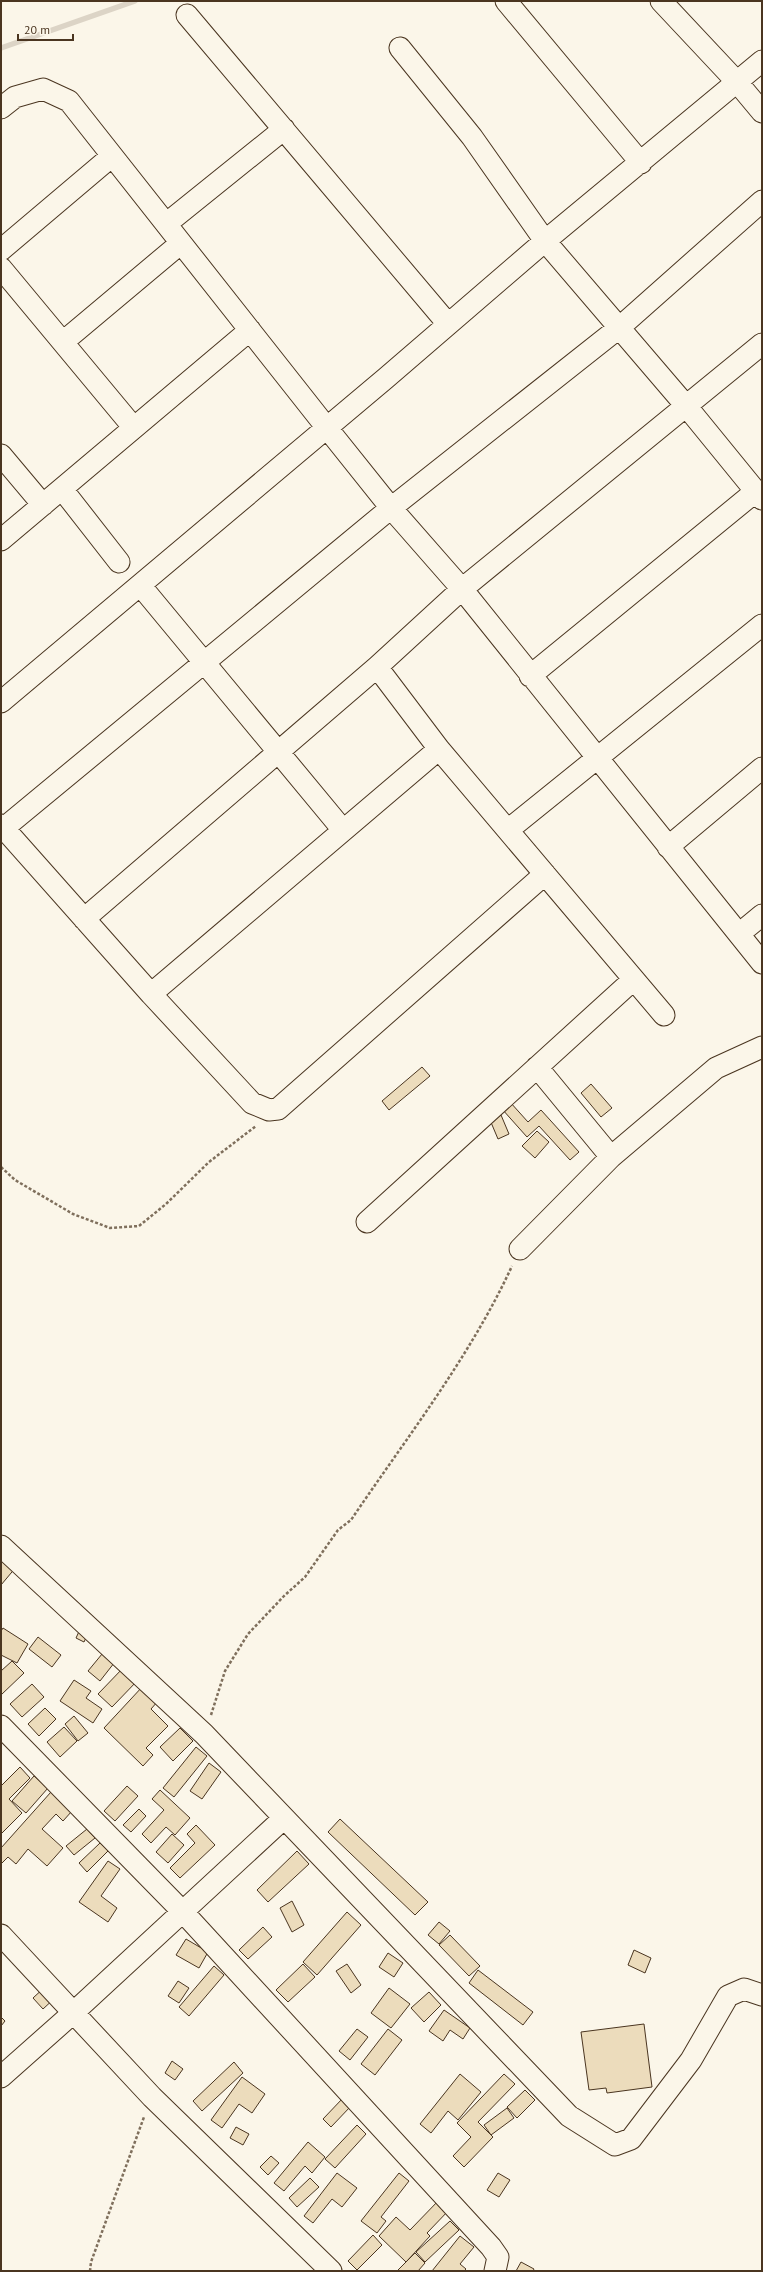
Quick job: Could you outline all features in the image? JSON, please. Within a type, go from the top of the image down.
[{"type":"street","points":[[506,1],[641,162]]},
{"type":"street","points":[[661,1],[737,82],[762,112]]},
{"type":"street","points":[[187,15],[448,324]]},
{"type":"street","points":[[400,48],[472,137],[544,241],[620,327],[759,496],[530,676]]},
{"type":"street","points":[[1,702],[327,428],[544,241],[762,61]]},
{"type":"street","points":[[1,108],[15,97],[43,89],[69,101],[391,508],[462,589],[530,676],[762,963]]},
{"type":"street","points":[[166,224],[284,129]]},
{"type":"street","points":[[1,250],[112,156]]},
{"type":"street","points":[[545,874],[278,1109],[269,1110],[252,1103],[151,994],[3,827],[391,508],[620,327],[762,201]]},
{"type":"street","points":[[63,342],[181,243]]},
{"type":"street","points":[[1,268],[134,428]]},
{"type":"street","points":[[1,540],[250,330]]},
{"type":"street","points":[[84,919],[377,666],[462,589],[687,407],[762,344]]},
{"type":"street","points":[[1,455],[43,505]]},
{"type":"street","points":[[62,489],[119,562]]},
{"type":"street","points":[[140,585],[343,830]]},
{"type":"street","points":[[508,830],[762,625]]},
{"type":"street","points":[[377,666],[439,749],[664,1015]]},
{"type":"street","points":[[151,994],[439,749]]},
{"type":"street","points":[[668,847],[762,768]]},
{"type":"street","points":[[739,934],[762,914]]},
{"type":"street","points":[[367,1222],[633,980]]},
{"type":"street","points":[[520,1249],[610,1157],[716,1068],[762,1047]]},
{"type":"street","points":[[537,1067],[610,1157]]},
{"type":"street","points":[[1,1546],[204,1734],[569,2116],[615,2145],[631,2139],[691,2060],[728,1996],[744,1989],[762,1995]]},
{"type":"street","points":[[1,1726],[183,1912],[491,2246],[498,2258],[495,2271]]},
{"type":"street","points":[[1,2077],[73,2013],[284,1818]]},
{"type":"street","points":[[1,1935],[152,2097],[331,2271]]},
{"type":"path","points":[[1,1167],[15,1180],[73,1214],[110,1228],[139,1226],[166,1204],[209,1162],[278,1109]]},
{"type":"path","points":[[204,1734],[225,1671],[248,1634],[284,1596],[305,1577],[338,1530],[351,1520],[440,1390],[474,1337],[502,1288],[520,1249]]},
{"type":"path","points":[[90,2271],[91,2262],[123,2169],[152,2097]]},
{"type":"building","points":[[422,1067],[430,1076],[389,1110],[382,1101]]},
{"type":"building","points":[[591,1084],[612,1108],[601,1117],[581,1093]]},
{"type":"building","points":[[510,1102],[528,1122],[541,1110],[579,1152],[570,1160],[539,1126],[527,1137],[502,1109]]},
{"type":"building","points":[[501,1115],[509,1134],[498,1139],[490,1120]]},
{"type":"building","points":[[537,1131],[549,1142],[535,1158],[522,1146]]},
{"type":"building","points":[[1,1560],[22,1560],[1,1585]]},
{"type":"building","points":[[82,1625],[90,1629],[84,1642],[76,1638]]},
{"type":"building","points":[[3,1628],[28,1644],[17,1663],[1,1655],[1,1631]]},
{"type":"building","points":[[38,1637],[61,1655],[52,1667],[29,1649]]},
{"type":"building","points":[[107,1648],[118,1658],[100,1681],[88,1671]]},
{"type":"building","points":[[12,1661],[24,1673],[1,1695],[1,1671]]},
{"type":"building","points":[[124,1667],[138,1680],[112,1707],[98,1694]]},
{"type":"building","points":[[74,1680],[91,1691],[86,1698],[102,1709],[93,1723],[60,1701]]},
{"type":"building","points":[[32,1684],[44,1697],[22,1717],[10,1704]]},
{"type":"building","points":[[143,1686],[158,1701],[151,1709],[168,1726],[146,1748],[153,1755],[143,1766],[104,1728]]},
{"type":"building","points":[[45,1708],[56,1719],[39,1736],[28,1724]]},
{"type":"building","points":[[74,1716],[88,1733],[78,1741],[65,1724]]},
{"type":"building","points":[[64,1727],[77,1741],[60,1757],[47,1742]]},
{"type":"building","points":[[180,1728],[193,1741],[173,1761],[160,1747]]},
{"type":"building","points":[[196,1747],[207,1756],[174,1797],[163,1788]]},
{"type":"building","points":[[209,1763],[221,1772],[202,1799],[190,1791]]},
{"type":"building","points":[[20,1767],[30,1778],[9,1799],[22,1813],[1,1834],[1,1786]]},
{"type":"building","points":[[34,1776],[48,1788],[26,1813],[12,1801]]},
{"type":"building","points":[[127,1786],[138,1796],[115,1821],[104,1811]]},
{"type":"building","points":[[160,1790],[190,1818],[175,1835],[166,1827],[151,1843],[142,1834],[164,1810],[152,1799]]},
{"type":"building","points":[[51,1792],[72,1811],[63,1821],[56,1814],[42,1829],[63,1848],[47,1866],[28,1849],[16,1864],[8,1857],[1,1864],[1,1848]]},
{"type":"building","points":[[139,1809],[146,1816],[131,1832],[123,1825]]},
{"type":"building","points":[[340,1819],[428,1902],[415,1915],[328,1832]]},
{"type":"building","points":[[196,1825],[215,1845],[180,1878],[170,1868],[195,1843],[187,1834]]},
{"type":"building","points":[[87,1829],[95,1838],[74,1855],[66,1846]]},
{"type":"building","points":[[172,1834],[184,1845],[168,1863],[156,1852]]},
{"type":"building","points":[[100,1843],[108,1851],[87,1872],[79,1863]]},
{"type":"building","points":[[297,1851],[309,1864],[268,1902],[257,1890]]},
{"type":"building","points":[[108,1861],[120,1869],[101,1896],[117,1908],[108,1922],[79,1902]]},
{"type":"building","points":[[292,1901],[304,1925],[292,1932],[280,1908]]},
{"type":"building","points":[[347,1912],[361,1925],[317,1975],[303,1962]]},
{"type":"building","points":[[439,1922],[450,1931],[439,1944],[428,1935]]},
{"type":"building","points":[[263,1927],[272,1937],[248,1959],[239,1950]]},
{"type":"building","points":[[450,1935],[480,1966],[469,1976],[439,1945]]},
{"type":"building","points":[[186,1939],[208,1952],[199,1968],[176,1955]]},
{"type":"building","points":[[634,1950],[651,1958],[645,1973],[628,1965]]},
{"type":"building","points":[[388,1953],[403,1963],[394,1977],[379,1967]]},
{"type":"building","points":[[303,1964],[315,1977],[288,2002],[276,1990]]},
{"type":"building","points":[[347,1964],[361,1985],[351,1993],[336,1971]]},
{"type":"building","points":[[214,1966],[224,1975],[189,2016],[179,2007]]},
{"type":"building","points":[[478,1970],[533,2012],[523,2025],[469,1983]]},
{"type":"building","points":[[178,1981],[189,1988],[179,2003],[168,1996]]},
{"type":"building","points":[[46,1986],[56,1997],[43,2009],[33,1998]]},
{"type":"building","points":[[389,1988],[410,2004],[391,2028],[371,2013]]},
{"type":"building","points":[[429,1992],[441,2005],[424,2022],[411,2008]]},
{"type":"building","points":[[444,2010],[470,2028],[463,2039],[450,2030],[443,2041],[429,2031]]},
{"type":"building","points":[[1,2017],[5,2021],[1,2026]]},
{"type":"building","points":[[644,2024],[652,2087],[607,2093],[606,2088],[589,2090],[581,2032]]},
{"type":"building","points":[[357,2029],[368,2037],[350,2060],[339,2051]]},
{"type":"building","points":[[388,2029],[402,2040],[375,2075],[361,2064]]},
{"type":"building","points":[[172,2061],[183,2069],[175,2080],[165,2073]]},
{"type":"building","points":[[234,2062],[243,2073],[202,2111],[193,2101]]},
{"type":"building","points":[[460,2074],[481,2092],[458,2120],[448,2111],[431,2133],[420,2124]]},
{"type":"building","points":[[504,2074],[515,2084],[478,2122],[493,2137],[464,2167],[453,2156],[471,2137],[457,2123]]},
{"type":"building","points":[[242,2077],[265,2094],[252,2113],[239,2104],[222,2128],[211,2120]]},
{"type":"building","points":[[525,2090],[535,2100],[517,2118],[507,2107]]},
{"type":"building","points":[[343,2098],[351,2106],[331,2127],[323,2119]]},
{"type":"building","points":[[507,2108],[514,2118],[491,2135],[484,2125]]},
{"type":"building","points":[[357,2125],[366,2134],[335,2168],[325,2159]]},
{"type":"building","points":[[236,2127],[249,2134],[243,2145],[230,2138]]},
{"type":"building","points":[[308,2142],[325,2157],[312,2173],[305,2166],[284,2191],[274,2183]]},
{"type":"building","points":[[271,2156],[279,2163],[268,2175],[260,2167]]},
{"type":"building","points":[[337,2173],[357,2188],[342,2207],[332,2199],[313,2223],[304,2216]]},
{"type":"building","points":[[399,2173],[409,2181],[381,2217],[386,2221],[377,2233],[361,2221]]},
{"type":"building","points":[[498,2173],[510,2180],[499,2197],[487,2190]]},
{"type":"building","points":[[310,2178],[319,2187],[297,2207],[289,2198]]},
{"type":"building","points":[[440,2199],[450,2209],[427,2233],[430,2236],[406,2262],[379,2236],[396,2217],[410,2230]]},
{"type":"building","points":[[450,2221],[459,2230],[425,2262],[416,2252]]},
{"type":"building","points":[[373,2235],[382,2245],[357,2270],[348,2261]]},
{"type":"building","points":[[460,2236],[474,2247],[460,2264],[466,2269],[464,2271],[432,2271]]},
{"type":"building","points":[[415,2253],[425,2263],[418,2271],[397,2271]]},
{"type":"building","points":[[521,2262],[534,2269],[533,2271],[516,2271]]},
{"type":"waterway","points":[[1,48],[135,1]]}]
